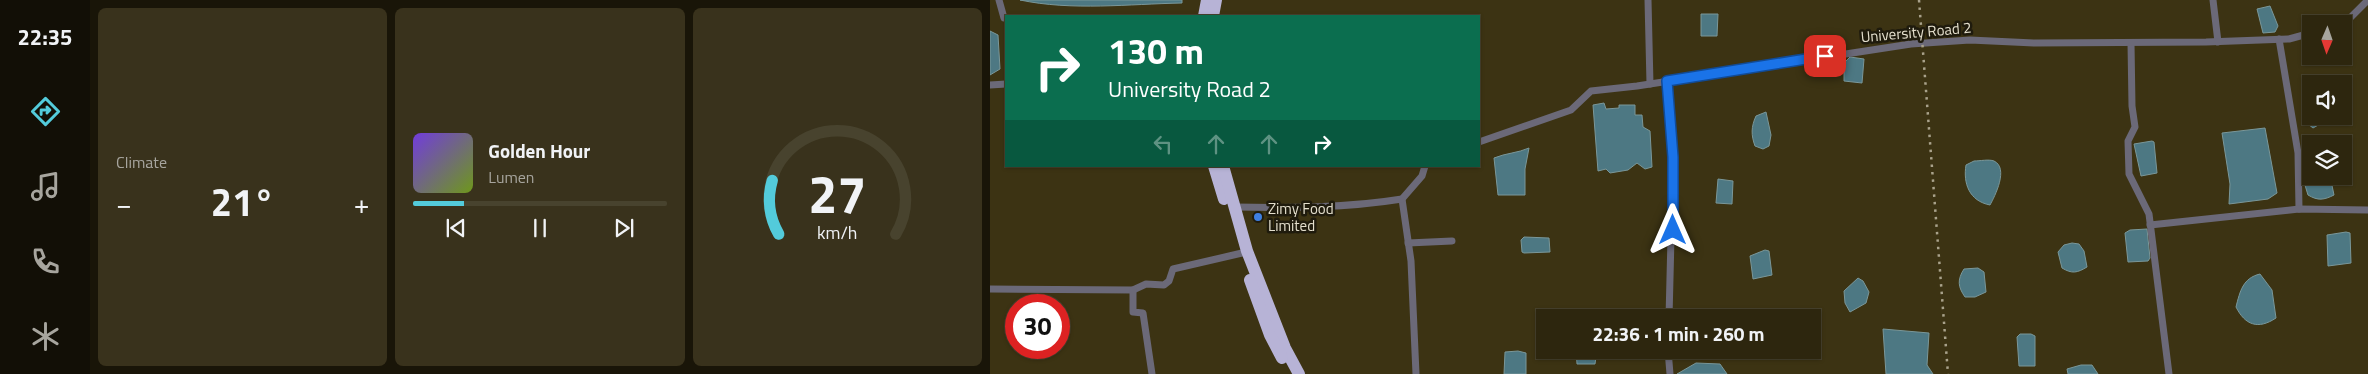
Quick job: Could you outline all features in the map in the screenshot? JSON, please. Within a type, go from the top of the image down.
[{"type":"highway","points":[[1204,15],[1207,0]]},
{"type":"highway","points":[[1213,15],[1216,0]]},
{"type":"highway","points":[[1214,167],[1260,312],[1290,374]]},
{"type":"highway","points":[[1223,167],[1247,250],[1285,348],[1299,374]]},
{"type":"street","points":[[999,0],[1004,18]]},
{"type":"street","points":[[1648,0],[1650,84]]},
{"type":"street","points":[[2213,0],[2218,42]]},
{"type":"street","points":[[2357,0],[2361,8]]},
{"type":"street","points":[[2352,16],[2368,0]]},
{"type":"street","name":"University Road 2","points":[[1480,142],[1571,110],[1591,91],[1650,84],[1923,42],[1970,40],[2131,43],[2218,42],[2290,39],[2302,35]]},
{"type":"street","points":[[2279,39],[2298,154],[2299,209]]},
{"type":"street","points":[[2131,43],[2132,106],[2135,127],[2128,141],[2129,174],[2149,214],[2169,374]]},
{"type":"street","points":[[1667,81],[1673,157],[1669,309]]},
{"type":"street","points":[[990,85],[1005,84]]},
{"type":"street","points":[[1235,207],[1297,208],[1366,205],[1402,199],[1422,176],[1426,167]]},
{"type":"street","points":[[1402,199],[1408,243],[1416,374]]},
{"type":"street","points":[[2150,225],[2299,209],[2368,210]]},
{"type":"street","points":[[1408,243],[1452,241]]},
{"type":"street","points":[[990,290],[1132,290],[1146,284],[1164,286],[1169,281],[1173,268],[1242,253]]},
{"type":"street","points":[[1132,290],[1133,312],[1143,314],[1152,374]]},
{"type":"street","points":[[1669,359],[1670,374]]},
{"type":"water","points":[[1020,0],[1182,0],[1182,3],[1080,6]]},
{"type":"water","points":[[2270,6],[2278,26],[2275,32],[2263,33],[2257,9]]},
{"type":"water","points":[[1701,14],[1718,14],[1717,36],[1701,36]]},
{"type":"water","points":[[990,31],[998,35],[1000,69],[990,75]]},
{"type":"water","points":[[1850,57],[1864,59],[1862,83],[1844,81],[1844,63]]},
{"type":"water","points":[[1604,103],[1606,109],[1619,108],[1619,105],[1635,105],[1635,115],[1642,115],[1643,127],[1650,131],[1652,167],[1645,169],[1637,163],[1628,170],[1610,173],[1606,169],[1598,171],[1593,105]]},
{"type":"water","points":[[1766,112],[1771,135],[1769,146],[1763,149],[1755,146],[1752,131],[1756,116]]},
{"type":"water","points":[[2265,128],[2277,193],[2268,199],[2229,204],[2230,184],[2222,133]]},
{"type":"water","points":[[2154,142],[2157,173],[2141,176],[2134,144]]},
{"type":"water","points":[[1529,148],[1525,169],[1525,195],[1498,195],[1494,158]]},
{"type":"water","points":[[1974,161],[1994,161],[2000,170],[2000,182],[1990,205],[1977,200],[1967,185],[1966,165]]},
{"type":"water","points":[[1718,179],[1733,181],[1732,204],[1716,203]]},
{"type":"water","points":[[2305,185],[2332,185],[2334,195],[2321,199],[2308,195]]},
{"type":"water","points":[[2147,229],[2150,258],[2148,261],[2128,262],[2125,233],[2130,230]]},
{"type":"water","points":[[2350,233],[2351,263],[2328,266],[2327,235]]},
{"type":"water","points":[[1524,237],[1549,238],[1550,252],[1522,252],[1521,240]]},
{"type":"water","points":[[2079,244],[2084,251],[2087,267],[2075,272],[2062,268],[2058,252],[2064,245]]},
{"type":"water","points":[[1765,250],[1769,251],[1772,275],[1753,279],[1750,256]]},
{"type":"water","points":[[1978,268],[1984,272],[1986,292],[1975,297],[1965,297],[1959,283],[1960,277],[1964,269]]},
{"type":"water","points":[[2260,274],[2272,290],[2276,318],[2258,325],[2248,322],[2236,307],[2243,286],[2254,276]]},
{"type":"water","points":[[1858,278],[1863,281],[1869,292],[1866,303],[1850,312],[1845,303],[1844,291]]},
{"type":"water","points":[[1883,329],[1929,333],[1927,365],[1933,374],[1886,374]]},
{"type":"water","points":[[2020,334],[2035,336],[2035,366],[2019,366],[2017,337]]},
{"type":"water","points":[[1518,351],[1526,353],[1526,374],[1504,374],[1505,352]]},
{"type":"water","points":[[1577,359],[1596,359],[1595,364],[1577,364]]},
{"type":"water","points":[[1696,363],[1720,364],[1727,374],[1677,374]]},
{"type":"water","points":[[2081,365],[2092,365],[2098,374],[2068,374],[2067,369]]},
{"type":"railway","points":[[1919,0],[1948,374]]},
{"type":"place","name":"Zimy Food Limited","points":[[1258,217]]},
{"type":"route","points":[[1673,230],[1673,157],[1667,81],[1825,56]]}]
